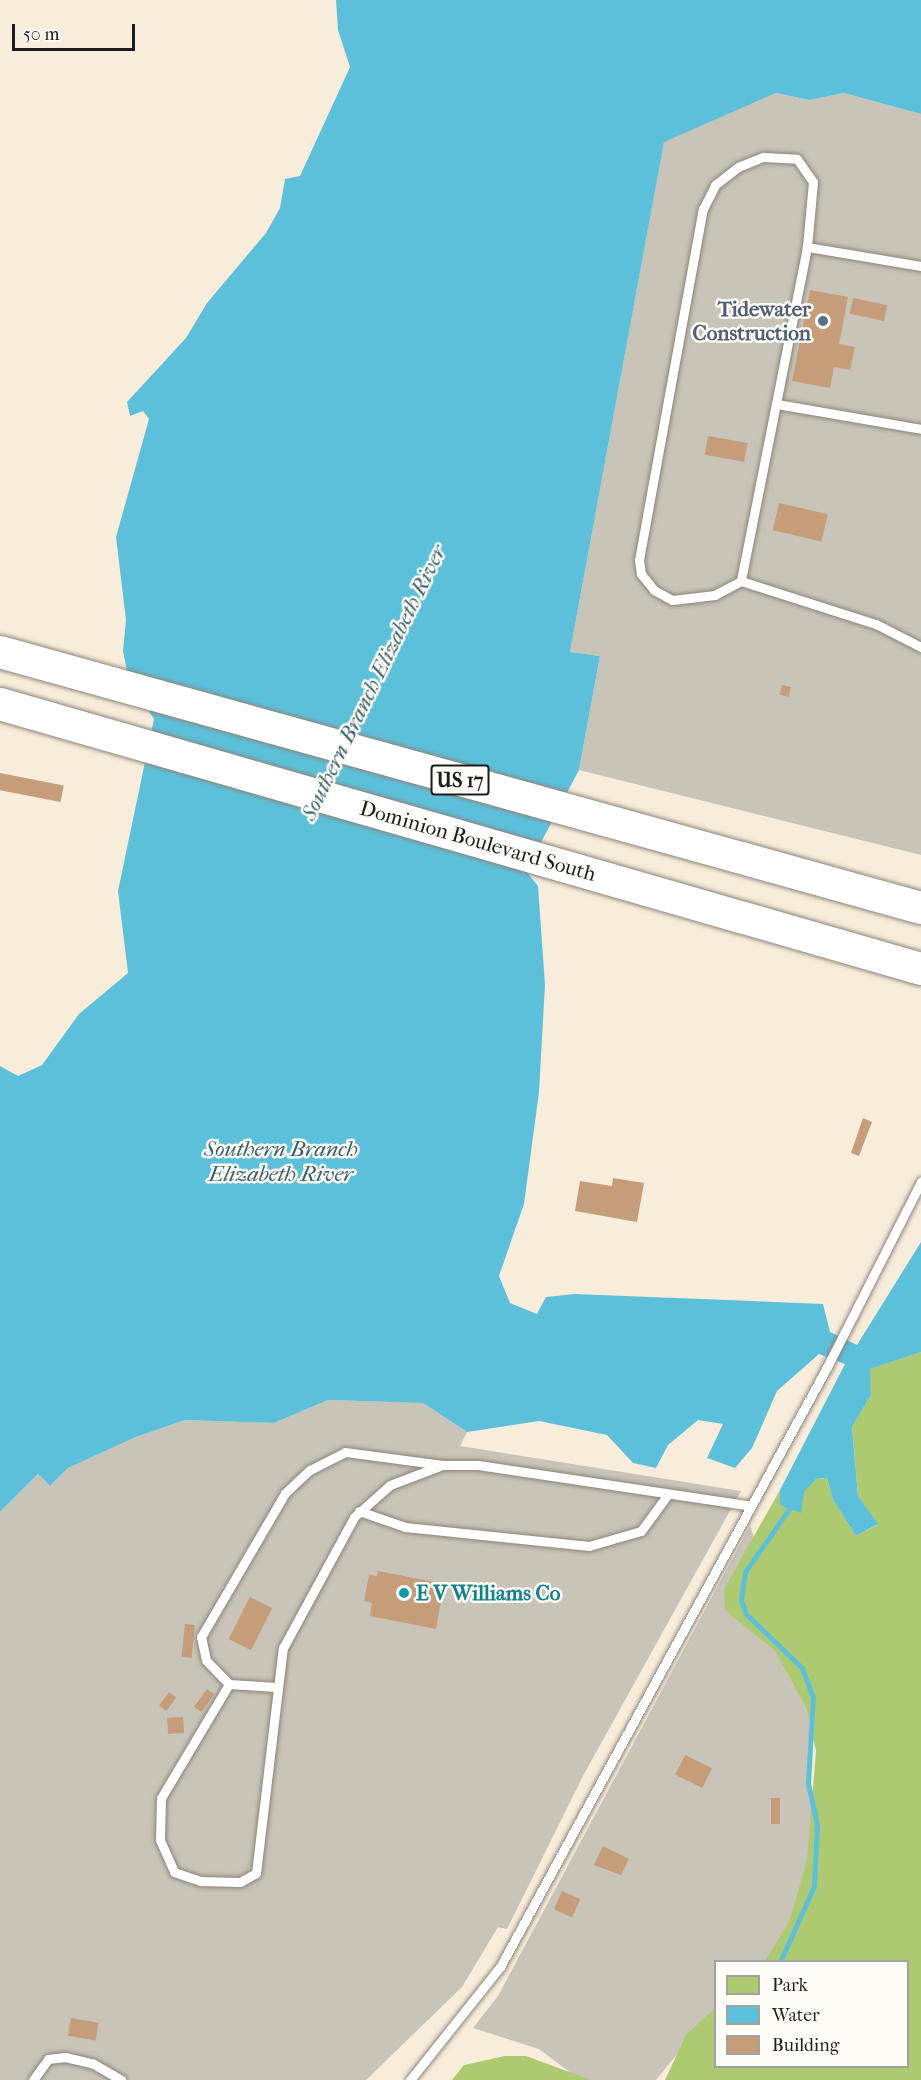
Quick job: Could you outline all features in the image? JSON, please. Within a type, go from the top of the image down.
[{"type":"highway","name":"US 17","points":[[0,652],[921,908]]},
{"type":"highway","name":"Dominion Boulevard South","points":[[0,704],[921,969]]},
{"type":"lane","points":[[741,581],[807,247],[813,182],[797,159],[763,157],[738,167],[716,185],[703,209],[639,560],[641,574],[654,590],[672,600],[715,595],[741,581],[876,624],[921,647]]},
{"type":"lane","points":[[807,247],[921,266]]},
{"type":"lane","points":[[777,404],[921,429]]},
{"type":"lane","points":[[410,2080],[500,1967],[827,1367],[921,1182]]},
{"type":"lane","points":[[276,1687],[229,1684],[206,1660],[201,1637],[285,1493],[310,1470],[345,1452],[442,1465],[549,1472],[666,1497],[751,1506]]},
{"type":"lane","points":[[229,1684],[159,1808],[160,1840],[174,1872],[200,1881],[240,1882],[256,1873],[276,1687],[283,1648],[359,1511],[390,1485],[442,1465]]},
{"type":"lane","points":[[359,1511],[405,1527],[589,1546],[641,1531],[666,1497]]},
{"type":"lane","points":[[33,2080],[48,2059],[65,2057],[92,2063],[121,2080]]},
{"type":"shaded area","points":[[776,93],[809,100],[844,93],[921,114],[921,855],[579,770],[600,656],[570,652],[664,141]]},
{"type":"shaded area","points":[[328,1400],[423,1403],[467,1432],[460,1446],[741,1491],[584,1774],[507,1929],[498,1927],[462,1987],[366,2080],[0,2080],[0,1512],[38,1474],[50,1486],[68,1468],[136,1437],[185,1420],[274,1423]]},
{"type":"shaded area","points":[[750,1526],[813,1697],[808,1783],[817,1825],[814,1886],[772,1960],[714,1960],[714,2009],[656,2080],[580,2080],[539,2049],[473,2028],[498,1996]]},
{"type":"green space","points":[[921,1352],[921,2080],[665,2080],[686,2035],[714,2009],[714,2068],[909,2068],[909,1960],[766,1960],[789,1922],[807,1861],[816,1751],[807,1709],[775,1651],[725,1610],[724,1589],[780,1490],[780,1505],[816,1479],[827,1478],[833,1500],[856,1536],[877,1525],[858,1496],[852,1427],[871,1395],[869,1369]]},
{"type":"green space","points":[[505,2056],[526,2056],[591,2080],[452,2080],[464,2065]]},
{"type":"water","name":"Southern Branch Elizabeth River","points":[[336,0],[921,0],[921,114],[844,93],[809,100],[776,93],[664,142],[570,652],[600,656],[579,770],[526,871],[538,886],[545,985],[539,1092],[524,1204],[499,1276],[510,1303],[537,1314],[546,1297],[575,1294],[823,1304],[830,1332],[857,1345],[921,1242],[921,1352],[870,1369],[871,1395],[852,1427],[858,1496],[878,1524],[856,1536],[833,1500],[827,1478],[816,1479],[804,1492],[801,1513],[780,1505],[780,1490],[845,1364],[819,1354],[777,1391],[752,1448],[735,1468],[707,1458],[723,1424],[698,1420],[668,1445],[656,1468],[633,1463],[607,1435],[539,1421],[467,1432],[423,1403],[328,1400],[274,1423],[185,1420],[136,1437],[68,1468],[50,1486],[38,1474],[0,1512],[0,1066],[18,1076],[42,1065],[79,1014],[128,973],[118,891],[154,719],[129,681],[123,651],[126,620],[116,537],[149,419],[143,411],[130,416],[127,402],[186,338],[207,303],[266,233],[280,208],[285,179],[300,176],[350,67],[338,30]]},
{"type":"building","name":"Tidewater Construction","points":[[810,290],[848,297],[839,344],[855,347],[850,370],[834,367],[830,388],[792,381]]},
{"type":"building","points":[[853,298],[887,305],[884,321],[850,314]]},
{"type":"building","points":[[708,436],[747,443],[744,462],[705,455]]},
{"type":"building","points":[[779,503],[828,514],[821,542],[773,530]]},
{"type":"building","points":[[782,685],[791,687],[789,697],[780,695]]},
{"type":"building","points":[[0,773],[64,785],[61,802],[0,790]]},
{"type":"building","points":[[863,1118],[872,1122],[859,1156],[851,1153]]},
{"type":"building","points":[[613,1178],[644,1183],[637,1222],[575,1211],[580,1181],[612,1186]]},
{"type":"building","name":"E V Williams Co","points":[[378,1571],[444,1584],[436,1629],[370,1616],[372,1603],[364,1601],[369,1575],[377,1576]]},
{"type":"building","points":[[250,1597],[272,1608],[251,1650],[229,1639]]},
{"type":"building","points":[[185,1624],[195,1625],[191,1658],[182,1657]]},
{"type":"building","points":[[207,1689],[214,1694],[201,1712],[194,1707]]},
{"type":"building","points":[[169,1692],[176,1697],[166,1711],[159,1706]]},
{"type":"building","points":[[183,1717],[184,1733],[168,1734],[167,1718]]},
{"type":"building","points":[[685,1755],[712,1768],[702,1788],[675,1775]]},
{"type":"building","points":[[771,1798],[780,1798],[780,1824],[771,1824]]},
{"type":"building","points":[[603,1846],[629,1859],[621,1875],[594,1865]]},
{"type":"building","points":[[562,1891],[580,1899],[572,1917],[554,1909]]},
{"type":"building","points":[[71,2018],[99,2023],[95,2041],[68,2036]]},
{"type":"waterway","points":[[781,1960],[814,1886],[817,1825],[808,1783],[813,1697],[802,1668],[746,1614],[741,1600],[745,1572],[789,1509]]},
{"type":"place","name":"Tidewater Construction","points":[[823,321]]},
{"type":"place","name":"E V Williams Co","points":[[404,1593]]}]
